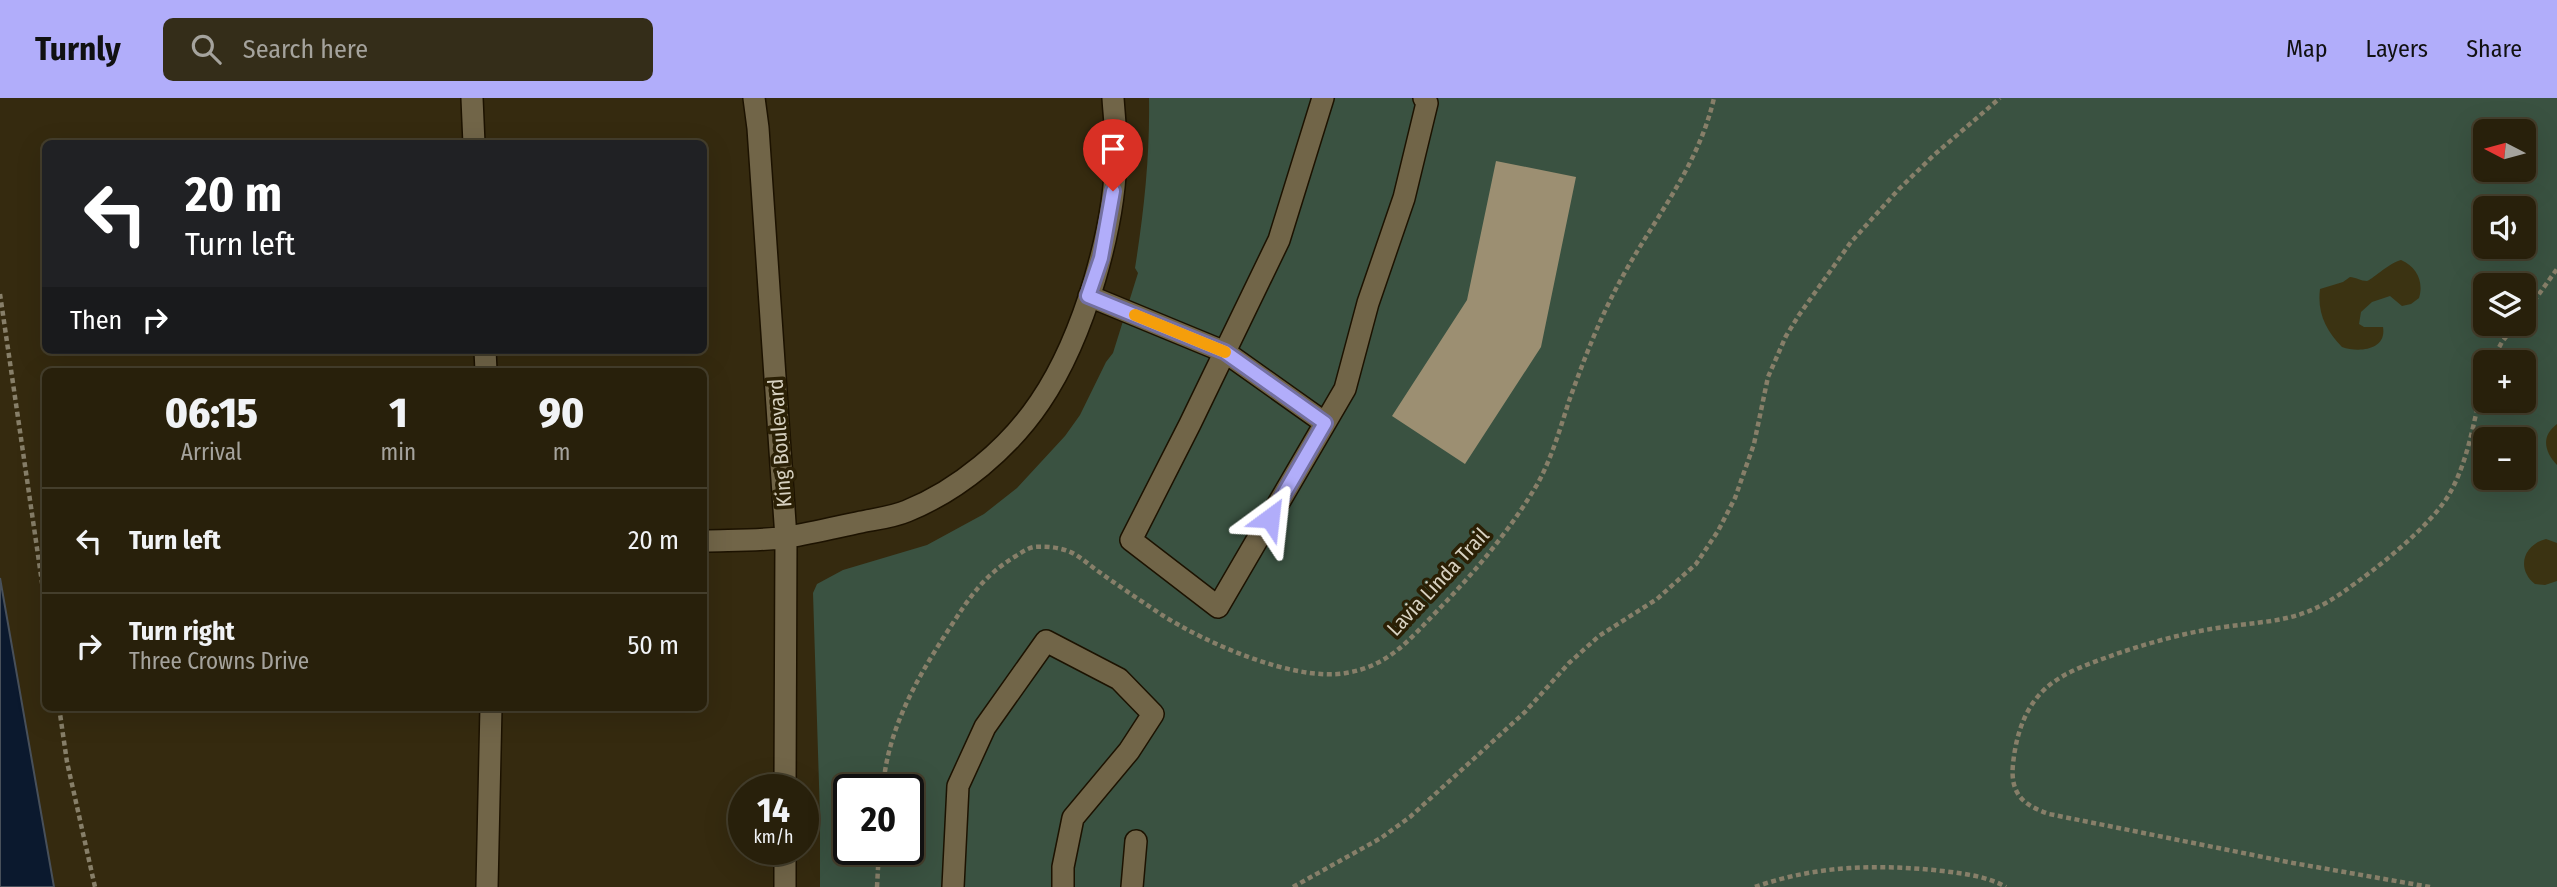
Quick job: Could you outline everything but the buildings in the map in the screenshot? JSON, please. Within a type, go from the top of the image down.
[{"type":"street","points":[[472,98],[474,140]]},
{"type":"street","name":"King Boulevard","points":[[754,98],[786,538],[785,774]]},
{"type":"street","points":[[707,541],[786,538],[905,512],[959,483],[1000,449],[1040,402],[1062,363],[1101,258],[1113,191],[1116,146],[1113,98]]},
{"type":"street","points":[[1323,98],[1279,240],[1131,540],[1218,607],[1345,388],[1368,303],[1404,198],[1427,103],[1424,98]]},
{"type":"street","points":[[1088,296],[1225,352],[1325,423]]},
{"type":"street","points":[[953,887],[958,786],[985,727],[1045,641],[1119,679],[1153,714],[1129,751],[1073,818],[1063,867],[1063,887]]},
{"type":"street","points":[[487,887],[491,711]]},
{"type":"street","points":[[1132,887],[1136,841]]},
{"type":"street","points":[[785,865],[785,887]]},
{"type":"path","name":"Lavia Linda Trail","points":[[886,774],[900,713],[941,642],[985,578],[1000,565],[1030,548],[1049,546],[1074,554],[1185,628],[1265,663],[1329,676],[1348,673],[1384,661],[1412,638],[1457,591],[1516,519],[1537,484],[1551,454],[1591,344],[1619,283],[1689,167],[1714,98]]},
{"type":"path","points":[[1293,887],[1381,838],[1409,817],[1516,722],[1569,663],[1599,636],[1657,599],[1696,564],[1718,531],[1735,498],[1754,444],[1768,377],[1786,336],[1799,316],[1851,242],[1899,189],[2000,98]]},
{"type":"path","points":[[2536,299],[2557,270]]},
{"type":"path","points":[[0,294],[42,583]]},
{"type":"path","points":[[2430,887],[2293,863],[2049,814],[2032,808],[2021,800],[2012,774],[2018,730],[2035,700],[2047,687],[2091,662],[2136,646],[2193,632],[2297,617],[2326,604],[2382,563],[2439,509],[2451,492],[2476,413]]},
{"type":"path","points":[[60,711],[67,762],[95,887]]},
{"type":"path","points":[[877,887],[878,865]]},
{"type":"path","points":[[1755,887],[1789,876],[1821,870],[1873,866],[1918,867],[1978,875],[2006,887]]},
{"type":"green space","points":[[1149,98],[2557,98],[2557,887],[820,887],[813,593],[817,584],[843,570],[927,545],[984,514],[1017,488],[1065,436],[1080,415],[1113,353],[1138,273],[1135,268],[1146,183]]},
{"type":"sand","points":[[2401,260],[2418,276],[2421,286],[2419,298],[2402,306],[2390,296],[2372,302],[2361,312],[2359,324],[2364,327],[2383,327],[2381,341],[2370,348],[2356,350],[2342,347],[2324,321],[2319,298],[2320,289],[2350,277],[2367,281]]},
{"type":"sand","points":[[2557,424],[2557,465],[2546,444],[2548,434]]},
{"type":"sand","points":[[2546,539],[2557,543],[2557,581],[2545,585],[2535,584],[2525,571],[2525,558],[2532,546]]},
{"type":"water","points":[[0,578],[54,887],[0,887]]},
{"type":"slow traffic","points":[[1135,315],[1225,352]]},
{"type":"route","points":[[1113,191],[1101,258],[1088,296],[1225,352],[1325,423],[1270,518]]}]
